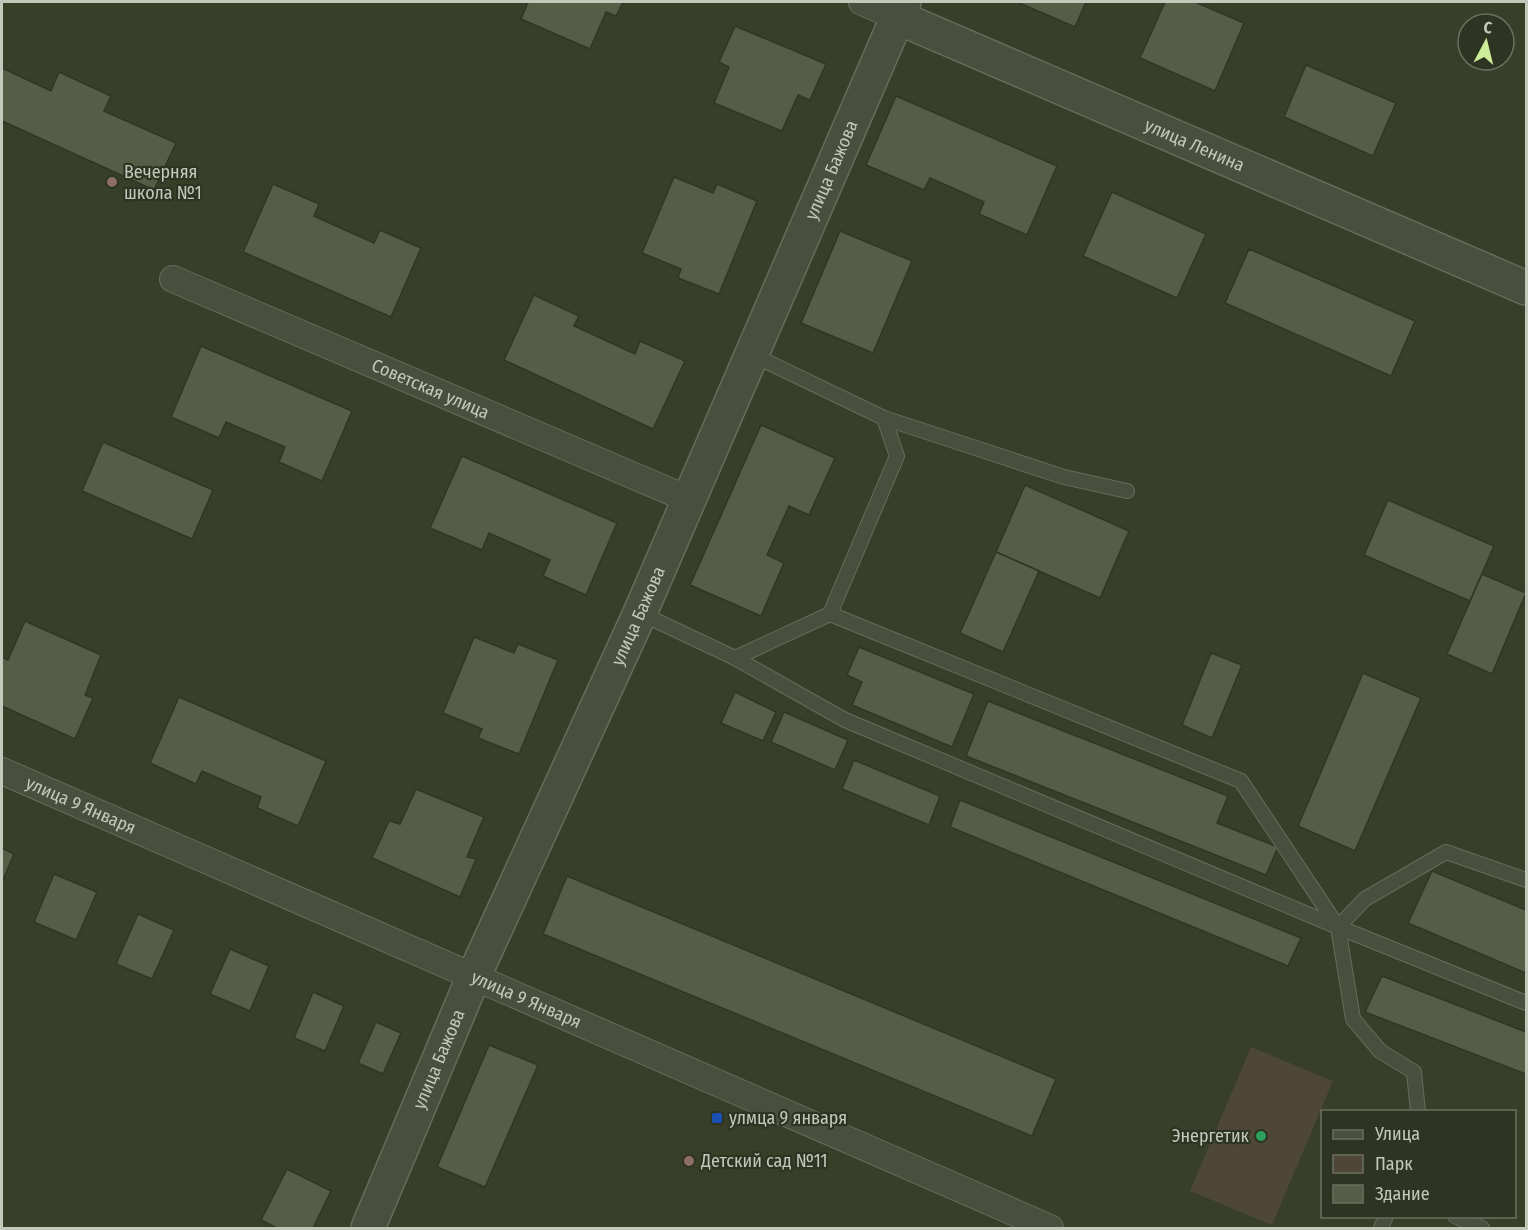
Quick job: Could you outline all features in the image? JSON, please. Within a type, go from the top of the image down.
[{"type":"street","name":"улица Ленина","points":[[862,2],[901,9],[1527,288]]},
{"type":"street","name":"улица Бажова","points":[[368,1228],[473,978],[640,613],[901,9]]},
{"type":"street","name":"Советская улица","points":[[173,279],[688,499]]},
{"type":"street","name":"улица 9 Января","points":[[2,771],[1050,1228]]},
{"type":"lane","points":[[753,356],[884,418],[1064,477],[1127,491]]},
{"type":"lane","points":[[735,658],[830,614],[897,456],[884,418]]},
{"type":"lane","points":[[640,613],[735,658],[845,720],[1338,927],[1527,1003]]},
{"type":"lane","points":[[830,614],[1241,782],[1338,927],[1353,1018],[1380,1051],[1414,1072],[1418,1110]]},
{"type":"lane","points":[[1338,927],[1365,899],[1446,852],[1527,880]]},
{"type":"lane","points":[[1460,1218],[1482,1228]]},
{"type":"green space","name":"Энергетик","points":[[1251,1047],[1333,1081],[1272,1225],[1190,1191]]},
{"type":"building","points":[[528,2],[623,2],[616,16],[606,12],[590,49],[521,19]]},
{"type":"building","points":[[1017,2],[1086,2],[1075,27]]},
{"type":"building","points":[[1165,2],[1195,2],[1244,23],[1215,91],[1140,58]]},
{"type":"building","points":[[735,26],[826,64],[810,100],[798,95],[782,131],[714,103],[729,67],[719,62]]},
{"type":"building","points":[[1306,65],[1396,103],[1373,156],[1284,117]]},
{"type":"building","points":[[2,68],[51,91],[59,72],[111,96],[104,111],[176,143],[154,190],[2,121]]},
{"type":"building","points":[[896,96],[1057,166],[1027,235],[979,214],[984,202],[930,178],[924,190],[866,165]]},
{"type":"building","points":[[674,177],[713,193],[717,184],[757,201],[719,294],[678,278],[681,269],[642,253]]},
{"type":"building","points":[[273,184],[319,204],[314,216],[374,243],[380,230],[421,248],[391,317],[243,252]]},
{"type":"building","points":[[1112,192],[1206,234],[1177,298],[1083,256]]},
{"type":"building","points":[[840,231],[912,261],[873,353],[801,323]]},
{"type":"building","points":[[1249,249],[1415,321],[1391,376],[1225,303]]},
{"type":"building","points":[[534,295],[579,316],[574,326],[635,354],[640,341],[685,361],[653,429],[504,360]]},
{"type":"building","points":[[201,346],[352,411],[322,481],[279,462],[285,447],[226,422],[219,438],[171,417]]},
{"type":"building","points":[[761,425],[835,458],[809,515],[789,506],[767,555],[784,563],[761,616],[690,585]]},
{"type":"building","points":[[103,442],[213,490],[192,539],[82,491]]},
{"type":"building","points":[[462,456],[617,523],[586,595],[543,576],[550,560],[489,533],[482,550],[430,528]]},
{"type":"building","points":[[1025,485],[1129,531],[1100,598],[996,552]]},
{"type":"building","points":[[1388,500],[1494,546],[1470,601],[1364,555]]},
{"type":"building","points":[[996,552],[1039,571],[1003,652],[960,633]]},
{"type":"building","points":[[1482,574],[1526,593],[1492,674],[1447,654]]},
{"type":"building","points":[[25,621],[101,655],[85,695],[93,698],[75,739],[2,706],[2,657],[8,660]]},
{"type":"building","points":[[474,637],[514,653],[518,644],[558,660],[519,754],[478,738],[482,729],[443,713]]},
{"type":"building","points":[[859,647],[974,694],[952,747],[852,705],[862,682],[847,675]]},
{"type":"building","points":[[1211,653],[1242,665],[1212,738],[1182,725]]},
{"type":"building","points":[[1363,673],[1421,698],[1355,851],[1298,826]]},
{"type":"building","points":[[735,692],[776,712],[763,741],[721,723]]},
{"type":"building","points":[[179,697],[326,761],[298,826],[257,808],[261,797],[202,771],[196,784],[150,763]]},
{"type":"building","points":[[988,701],[1228,796],[1217,823],[1278,847],[1266,875],[966,756]]},
{"type":"building","points":[[784,712],[848,740],[835,770],[771,742]]},
{"type":"building","points":[[854,760],[940,796],[929,825],[842,789]]},
{"type":"building","points":[[416,789],[484,817],[467,857],[476,859],[460,897],[372,858],[389,821],[400,824]]},
{"type":"building","points":[[960,800],[1301,938],[1288,966],[950,827]]},
{"type":"building","points":[[2,848],[14,854],[2,882]]},
{"type":"building","points":[[1432,871],[1526,910],[1526,973],[1408,923]]},
{"type":"building","points":[[54,874],[97,892],[76,940],[34,922]]},
{"type":"building","points":[[567,876],[1056,1079],[1032,1136],[543,934]]},
{"type":"building","points":[[138,914],[174,930],[152,979],[116,964]]},
{"type":"building","points":[[230,949],[269,966],[250,1011],[210,994]]},
{"type":"building","points":[[1382,976],[1526,1032],[1526,1074],[1365,1012]]},
{"type":"building","points":[[313,992],[344,1006],[325,1051],[294,1038]]},
{"type":"building","points":[[376,1022],[401,1033],[383,1074],[358,1063]]},
{"type":"building","points":[[489,1045],[538,1065],[485,1187],[437,1167]]},
{"type":"building","points":[[287,1169],[331,1191],[313,1228],[277,1228],[261,1220]]},
{"type":"place","name":"Вечерняя школа №1","points":[[112,182]]},
{"type":"place","name":"улмца 9 января","points":[[717,1118]]},
{"type":"place","name":"Энергетик","points":[[1261,1136]]},
{"type":"place","name":"Детский сад №11","points":[[689,1161]]}]
